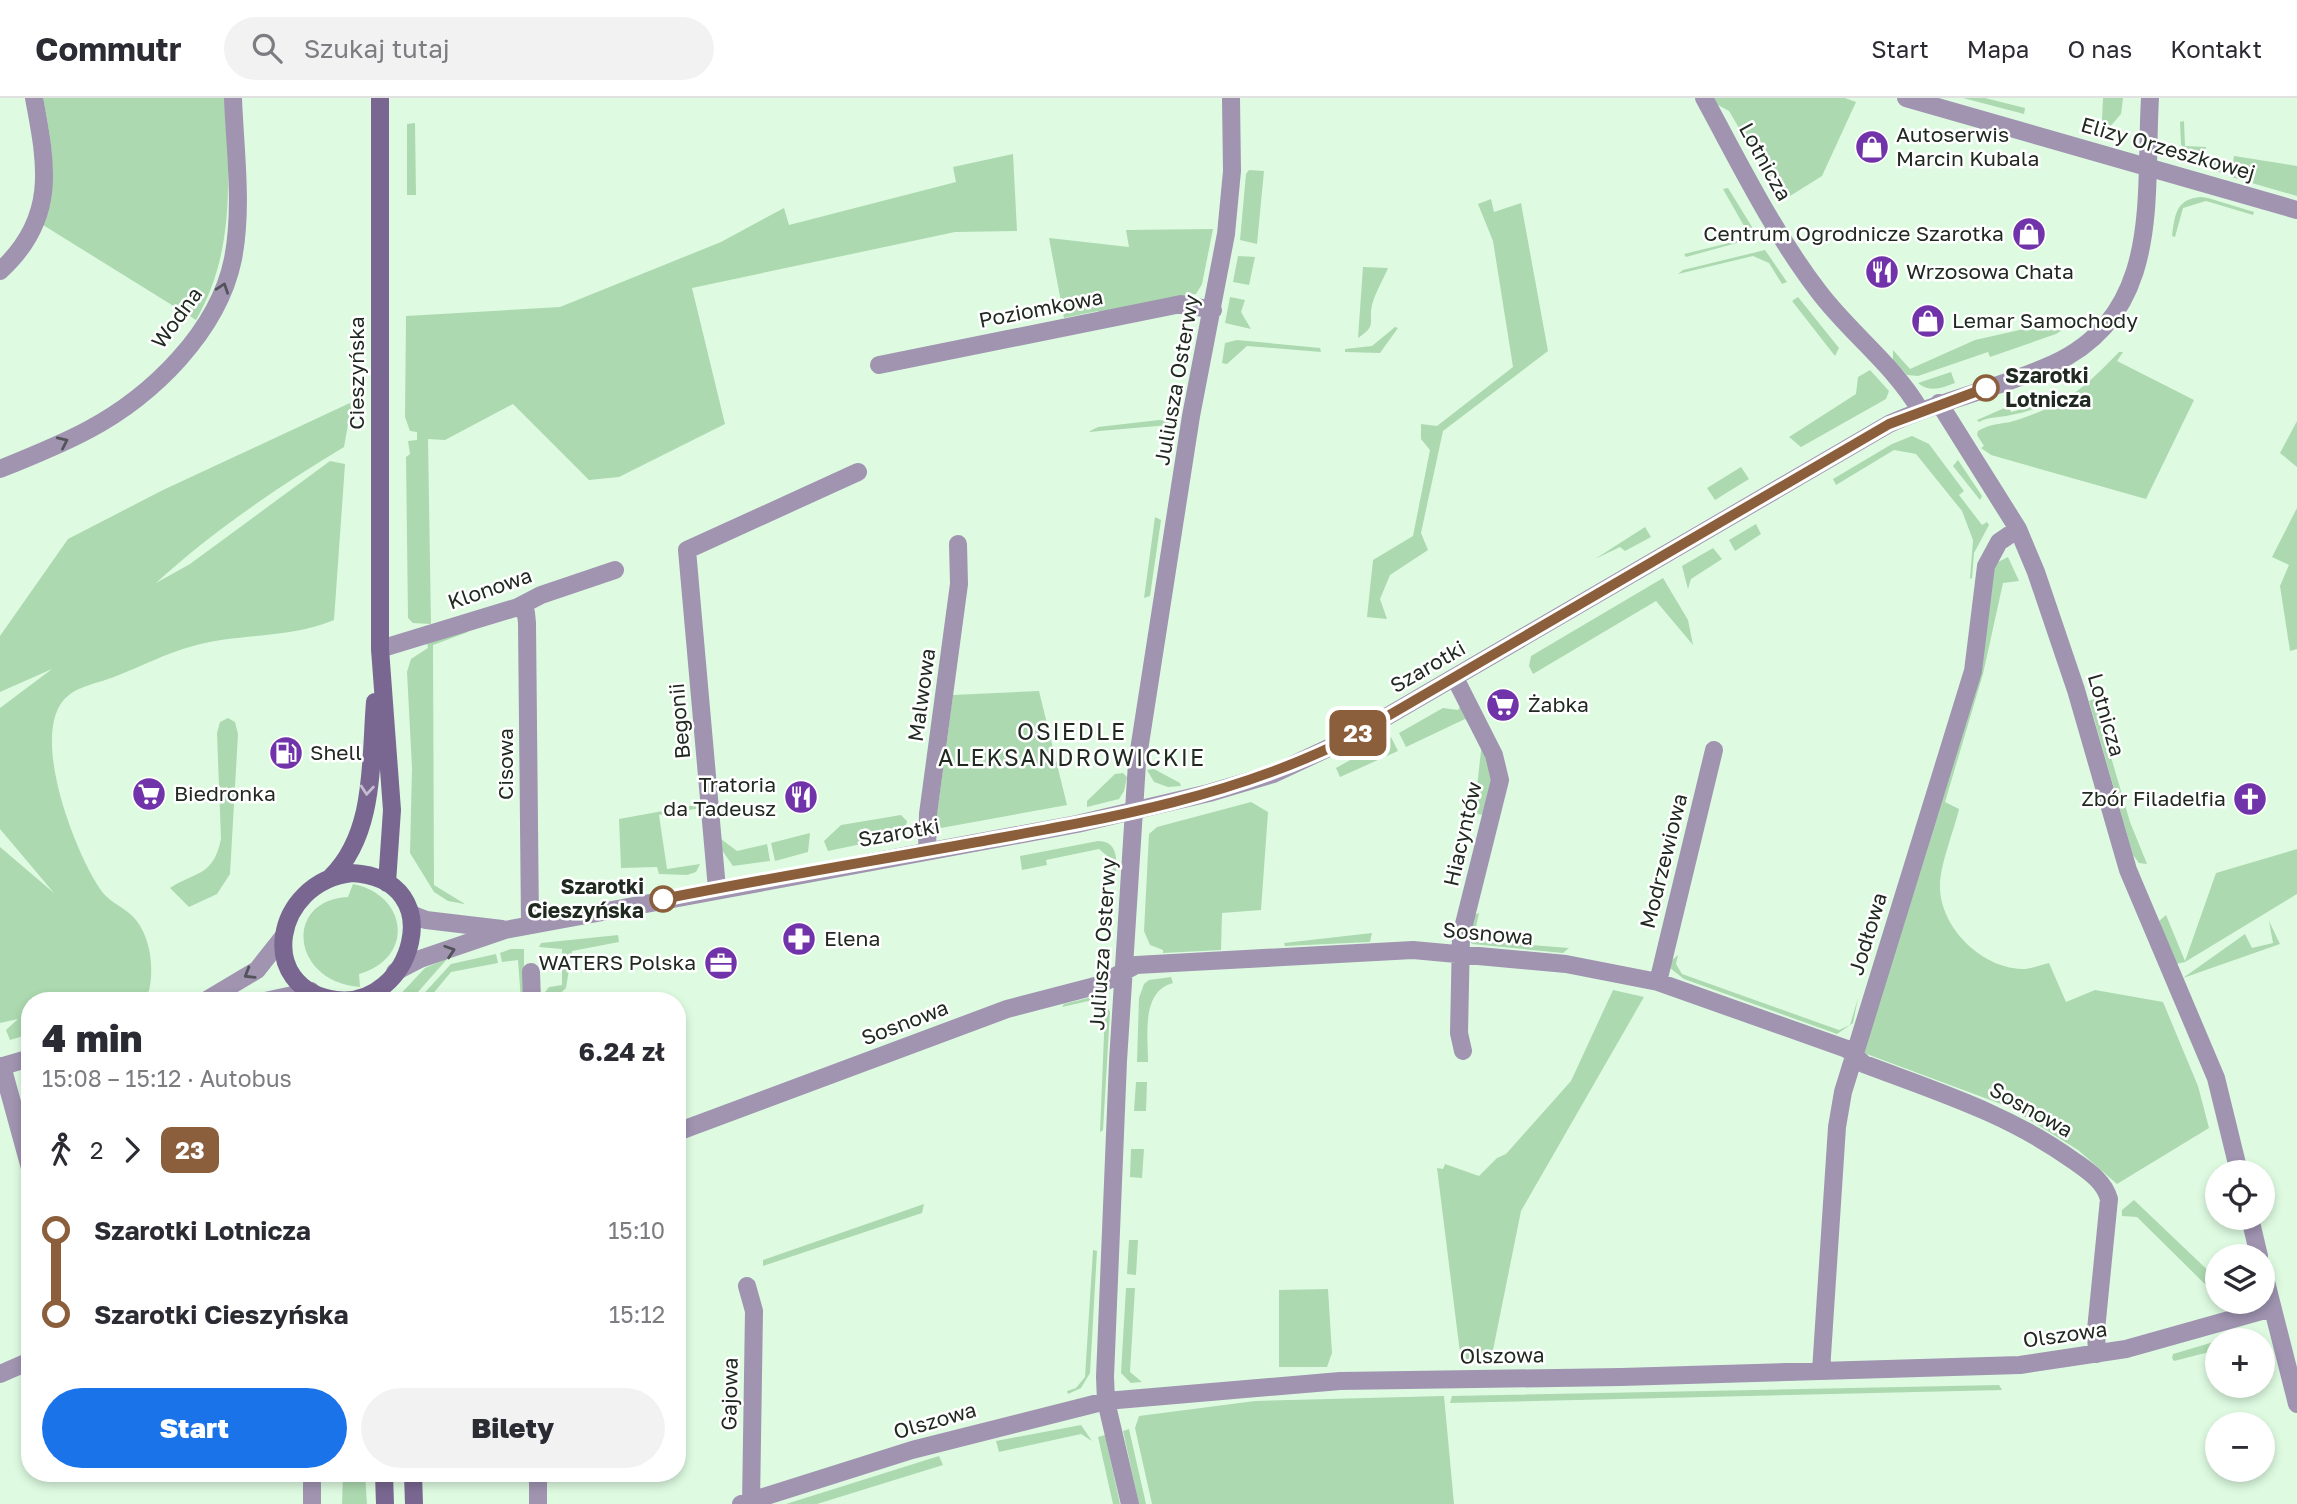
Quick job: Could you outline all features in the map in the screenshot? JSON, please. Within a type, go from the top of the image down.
[{"type":"main road","name":"Cieszyńska","points":[[380,98],[380,649],[391,810],[387,883]]},
{"type":"main road","name":"Cieszyńska","points":[[331,877],[346,862],[356,843],[365,808],[380,649]]},
{"type":"main road","points":[[315,992],[289,968],[282,937],[286,920],[310,889],[331,877],[363,873],[387,883],[404,897],[413,915],[410,945],[387,986]]},
{"type":"main road","points":[[384,1482],[385,1504]]},
{"type":"main road","points":[[413,1482],[414,1504]]},
{"type":"street","points":[[0,271],[30,235],[39,215],[45,188],[45,154],[34,98]]},
{"type":"street","name":"Wodna","points":[[0,469],[58,445],[114,414],[161,375],[203,327],[220,298],[232,260],[235,238],[233,98]]},
{"type":"street","name":"Juliusza Osterwy","points":[[1130,1504],[1106,1401],[1104,1377],[1134,812],[1139,749],[1191,416],[1213,310],[1230,201],[1231,98]]},
{"type":"street","name":"Lotnicza","points":[[1704,98],[1803,271],[1843,321],[1904,385],[1920,411]]},
{"type":"street","name":"Elizy Orzeszkowej","points":[[1906,98],[2297,210]]},
{"type":"street","name":"Szarotki","points":[[387,986],[420,959],[505,930],[1134,812],[1250,782],[1302,762],[1455,678],[1786,483],[1920,411],[2053,364],[2077,352],[2108,325],[2126,299],[2137,271],[2143,240],[2150,98]]},
{"type":"street","name":"Poziomkowa","points":[[879,365],[1181,304],[1213,310]]},
{"type":"street","name":"Lotnicza","points":[[1939,403],[2018,529],[2056,627],[2128,870],[2216,1078],[2236,1160]]},
{"type":"street","name":"Begonii","points":[[717,889],[687,550],[858,472]]},
{"type":"street","name":"Jodłowa","points":[[1821,1371],[1837,1127],[1854,1055],[1973,671],[1986,566],[1999,542],[2018,529]]},
{"type":"street","name":"Malwowa","points":[[927,851],[928,814],[960,584],[958,544]]},
{"type":"street","name":"Klonowa","points":[[380,649],[518,607],[541,595],[615,569]]},
{"type":"street","name":"Cisowa","points":[[518,607],[526,613],[527,624],[530,924]]},
{"type":"street","name":"Hiacyntów","points":[[1455,678],[1494,755],[1500,780],[1459,953],[1462,976],[1459,1032],[1463,1051]]},
{"type":"street","name":"Modrzewiowa","points":[[1658,982],[1714,750]]},
{"type":"street","name":"Szarotki","points":[[413,915],[426,920],[505,930]]},
{"type":"street","points":[[220,992],[257,970],[282,937]]},
{"type":"street","name":"Sosnowa","points":[[686,1129],[1007,1009],[1099,985],[1114,979],[1125,970],[1160,963],[1370,951],[1459,953],[1566,964],[1658,982],[1847,1049],[1864,1064],[2007,1118],[2060,1151],[2103,1184],[2109,1199],[2096,1330],[2097,1354]]},
{"type":"street","points":[[531,972],[531,992]]},
{"type":"street","points":[[21,1060],[1,1066],[21,1136]]},
{"type":"street","name":"Gajowa","points":[[747,1286],[754,1311],[748,1503]]},
{"type":"street","name":"Olszowa","points":[[748,1503],[925,1447],[1106,1401],[1340,1381],[2020,1365],[2097,1354],[2177,1336],[2252,1314]]},
{"type":"street","points":[[2274,1314],[2297,1404]]},
{"type":"street","points":[[0,1374],[21,1365]]},
{"type":"street","points":[[312,1482],[312,1504]]},
{"type":"street","points":[[538,1482],[538,1504]]},
{"type":"green space","points":[[43,98],[225,98],[228,184],[224,240],[209,294],[196,320],[43,225],[51,193],[52,162]]},
{"type":"green space","points":[[1713,98],[1845,98],[1856,102],[1822,176],[1782,201],[1729,111],[1718,105]]},
{"type":"green space","points":[[1963,98],[1985,98],[2025,108],[2024,114]]},
{"type":"green space","points":[[2103,98],[2123,98],[2121,114],[2108,129],[2102,120]]},
{"type":"green space","points":[[2184,121],[2185,146],[2206,147],[2204,156],[2224,160],[2221,173],[2187,159],[2181,144],[2180,122]]},
{"type":"green space","points":[[415,123],[416,195],[407,195],[407,124]]},
{"type":"green space","points":[[1013,154],[1017,231],[955,232],[692,288],[725,424],[619,477],[589,480],[513,404],[445,440],[428,439],[431,624],[413,623],[408,618],[406,457],[410,454],[408,441],[417,440],[417,432],[410,431],[405,417],[406,316],[560,307],[721,242],[784,208],[789,225],[956,182],[953,167]]},
{"type":"green space","points":[[2234,156],[2297,166],[2297,196],[2231,177]]},
{"type":"green space","points":[[1249,170],[1264,171],[1257,244],[1240,240],[1246,174]]},
{"type":"green space","points":[[1728,188],[1757,235],[1755,238],[1686,257],[1684,254],[1737,241],[1744,226],[1723,189]]},
{"type":"green space","points":[[2201,197],[2254,212],[2253,215],[2206,201],[2183,208],[2175,237],[2172,236],[2178,209],[2186,201]]},
{"type":"green space","points":[[1491,199],[1494,212],[1521,203],[1548,351],[1443,431],[1421,533],[1428,550],[1390,575],[1380,599],[1387,619],[1367,617],[1373,560],[1413,536],[1430,450],[1421,439],[1421,424],[1437,426],[1513,367],[1493,241],[1478,204]]},
{"type":"green space","points":[[1213,229],[1202,284],[1196,294],[1101,314],[1098,311],[1064,318],[1049,238],[1129,247],[1126,230]]},
{"type":"green space","points":[[1765,250],[1787,282],[1782,284],[1769,263],[1753,256],[1678,274],[1683,270]]},
{"type":"green space","points":[[1238,256],[1255,257],[1249,285],[1233,282]]},
{"type":"green space","points":[[1363,267],[1388,268],[1373,300],[1370,326],[1358,338]]},
{"type":"green space","points":[[1230,297],[1245,300],[1241,312],[1251,329],[1225,323]]},
{"type":"green space","points":[[1798,297],[1839,348],[1835,356],[1792,301]]},
{"type":"green space","points":[[2078,317],[2079,320],[2056,334],[1990,357],[1988,352],[1918,376],[1907,375],[1893,360],[1893,350],[1910,369],[1975,340]]},
{"type":"green space","points":[[1395,327],[1398,328],[1380,353],[1345,352],[1345,349],[1372,346]]},
{"type":"green space","points":[[1237,340],[1320,348],[1321,352],[1247,346],[1227,364],[1222,363],[1225,343]]},
{"type":"green space","points":[[2119,352],[2123,352],[2117,361],[2194,400],[2146,499],[1991,455],[1981,448],[1984,446],[1977,435],[1978,431],[2051,407],[2085,385]]},
{"type":"green space","points":[[1870,370],[1889,391],[1886,399],[1801,447],[1789,437],[1856,394],[1858,377]]},
{"type":"green space","points":[[1951,372],[1955,383],[1945,387],[1932,389],[1918,383]]},
{"type":"green space","points":[[2055,393],[2058,396],[2030,410],[1979,422],[1977,420],[2009,406],[2011,412],[2026,408],[2024,403]]},
{"type":"green space","points":[[352,402],[344,447],[247,510],[200,545],[156,583],[190,564],[330,461],[345,464],[334,620],[299,630],[228,639],[183,649],[79,689],[69,695],[57,712],[52,735],[54,763],[69,824],[92,876],[103,893],[133,916],[145,936],[151,964],[149,991],[21,992],[21,1037],[10,1040],[6,1030],[18,1019],[0,1023],[0,847],[54,893],[0,829],[0,708],[52,669],[0,692],[0,636],[68,539],[163,490]]},
{"type":"green space","points":[[1159,420],[1176,422],[1174,442],[1167,441],[1169,425],[1088,432],[1098,427]]},
{"type":"green space","points":[[2297,421],[2297,467],[2280,453]]},
{"type":"green space","points":[[1912,436],[1929,444],[1964,491],[1959,495],[1982,525],[1987,522],[1989,525],[1974,553],[1970,579],[1973,540],[1962,511],[1916,454],[1894,450],[1836,485],[1833,479],[1892,444]]},
{"type":"green space","points":[[1958,460],[1982,496],[1980,500],[1953,466]]},
{"type":"green space","points":[[1741,467],[1749,479],[1715,500],[1707,488]]},
{"type":"green space","points":[[2297,508],[2297,649],[2290,651],[2280,586],[2289,565],[2272,557]]},
{"type":"green space","points":[[1155,517],[1161,520],[1150,596],[1144,598]]},
{"type":"green space","points":[[1756,524],[1761,534],[1735,551],[1729,540]]},
{"type":"green space","points":[[1645,527],[1651,537],[1625,551],[1620,547],[1595,559]]},
{"type":"green space","points":[[1713,548],[1722,559],[1691,579],[1688,589],[1682,566]]},
{"type":"green space","points":[[2008,557],[2019,581],[2003,583],[1983,674],[1945,802],[1959,809],[1940,879],[1942,903],[1956,931],[1966,943],[1992,962],[2022,969],[2049,963],[2066,1002],[2095,990],[2163,1002],[2198,1086],[2209,1128],[2117,1184],[2078,1150],[2009,1107],[1864,1053],[1990,582],[1996,563]]},
{"type":"green space","points":[[1663,578],[1688,620],[1693,645],[1656,601],[1533,674],[1529,666],[1531,656]]},
{"type":"green space","points":[[466,629],[468,632],[433,645],[434,885],[465,904],[448,901],[434,892],[410,853],[412,768],[407,672],[411,659],[428,648],[427,642]]},
{"type":"green space","points":[[1039,691],[1067,805],[941,828],[936,821],[953,695]]},
{"type":"green space","points":[[2094,699],[2130,822],[2147,864],[2139,863],[2133,855],[2089,701]]},
{"type":"green space","points":[[1461,705],[1480,739],[1465,719],[1406,747],[1399,733],[1443,708],[1458,710]]},
{"type":"green space","points":[[228,718],[235,722],[238,734],[230,874],[217,894],[189,907],[170,888],[208,867],[218,851],[221,839],[217,733],[220,722]]},
{"type":"green space","points":[[1391,737],[1398,751],[1340,777],[1336,768]]},
{"type":"green space","points":[[1482,744],[1490,769],[1491,798],[1478,859],[1474,865],[1486,815],[1474,814]]},
{"type":"green space","points":[[1154,769],[1181,786],[1168,787],[1154,782],[1147,770]]},
{"type":"green space","points":[[1123,773],[1127,777],[1119,799],[1087,807],[1087,801],[1115,774]]},
{"type":"green space","points":[[1251,802],[1268,812],[1261,910],[1222,913],[1221,950],[1163,953],[1163,950],[1150,945],[1144,931],[1149,834],[1157,827]]},
{"type":"green space","points":[[701,804],[701,808],[659,815],[667,869],[700,864],[696,872],[687,875],[659,874],[657,867],[621,868],[619,819]]},
{"type":"green space","points":[[901,815],[907,821],[904,835],[828,851],[824,841],[841,825]]},
{"type":"green space","points":[[810,833],[808,852],[775,861],[771,843]]},
{"type":"green space","points":[[721,839],[737,851],[767,844],[770,861],[733,866],[719,846]]},
{"type":"green space","points":[[1098,841],[1109,844],[1115,852],[1116,875],[1112,877],[1113,861],[1099,849],[1046,860],[1047,865],[1022,870],[1020,856]]},
{"type":"green space","points":[[2297,849],[2297,894],[2185,962],[2176,964],[2159,921],[2166,915],[2185,961],[2216,873]]},
{"type":"green space","points":[[353,884],[371,890],[385,900],[394,913],[398,927],[396,941],[389,955],[377,966],[359,974],[360,987],[337,982],[320,971],[309,957],[304,941],[305,925],[313,912],[327,902],[348,897]]},
{"type":"green space","points":[[1479,913],[1475,932],[1481,941],[1569,948],[1563,953],[1472,944],[1469,940],[1474,915]]},
{"type":"green space","points":[[2269,921],[2280,944],[2183,978],[2245,934],[2252,948],[2273,943]]},
{"type":"green space","points":[[1372,933],[1370,942],[1285,946],[1284,943]]},
{"type":"green space","points":[[618,935],[619,942],[572,951],[566,988],[562,992],[545,992],[549,987],[562,985],[562,949],[539,947],[541,943]]},
{"type":"green space","points":[[511,949],[524,949],[524,992],[520,992],[518,960],[502,962],[500,953]]},
{"type":"green space","points":[[496,954],[498,963],[451,972],[434,992],[425,992],[451,964]]},
{"type":"green space","points":[[1678,955],[1676,964],[1682,974],[1839,1030],[1850,1025],[1858,998],[1853,1023],[1837,1034],[1684,979],[1670,968],[1671,961]]},
{"type":"green space","points":[[448,958],[418,992],[402,992],[425,968]]},
{"type":"green space","points":[[1171,977],[1173,983],[1156,995],[1148,1016],[1148,1062],[1137,1062],[1139,998],[1144,984],[1149,980]]},
{"type":"green space","points":[[1613,990],[1644,997],[1521,1211],[1491,1360],[1461,1361],[1437,1168],[1443,1169],[1445,1164],[1479,1176],[1497,1158],[1506,1154],[1571,1081]]},
{"type":"green space","points":[[1092,997],[1105,1002],[1110,1012],[1103,1130],[1100,1132],[1105,1011],[1093,1000],[1062,1007],[1064,1004]]},
{"type":"green space","points":[[1136,1082],[1147,1082],[1146,1111],[1134,1111]]},
{"type":"green space","points":[[1131,1149],[1144,1149],[1142,1178],[1130,1177]]},
{"type":"green space","points":[[2134,1200],[2205,1268],[2205,1284],[2137,1217],[2122,1216],[2122,1210]]},
{"type":"green space","points":[[924,1204],[922,1213],[763,1266],[763,1260]]},
{"type":"green space","points":[[1129,1240],[1138,1240],[1136,1275],[1127,1274]]},
{"type":"green space","points":[[1093,1250],[1097,1251],[1090,1373],[1081,1388],[1068,1394],[1067,1391],[1076,1388],[1085,1377]]},
{"type":"green space","points":[[1126,1288],[1135,1288],[1130,1372],[1142,1382],[1131,1383],[1121,1373]]},
{"type":"green space","points":[[1328,1289],[1332,1353],[1327,1367],[1279,1367],[1279,1290]]},
{"type":"green space","points":[[2205,1345],[2205,1353],[2174,1361],[2173,1354]]},
{"type":"green space","points":[[1999,1385],[2002,1390],[1450,1403],[1452,1396]]},
{"type":"green space","points":[[1444,1396],[1454,1504],[1152,1504],[1135,1428],[1139,1416],[1255,1401]]},
{"type":"green space","points":[[1081,1425],[1092,1441],[1081,1434],[999,1452],[996,1441]]},
{"type":"green space","points":[[1129,1429],[1146,1504],[1139,1504],[1123,1431]]},
{"type":"green space","points":[[1105,1435],[1120,1504],[1113,1504],[1098,1437]]},
{"type":"green space","points":[[939,1456],[943,1465],[817,1504],[786,1504]]},
{"type":"green space","points":[[343,1482],[366,1482],[367,1504],[342,1504]]},
{"type":"bus line","name":"23","points":[[663,899],[1077,824],[1209,793],[1273,774],[1350,738],[1889,424],[1986,388]]},
{"type":"place","name":"Autoserwis Marcin Kubala","points":[[1872,147]]},
{"type":"place","name":"Centrum Ogrodnicze Szarotka","points":[[2029,234]]},
{"type":"place","name":"Wrzosowa Chata","points":[[1882,272]]},
{"type":"place","name":"Lemar Samochody","points":[[1928,321]]},
{"type":"place","name":"Szarotki Lotnicza","points":[[1986,388]]},
{"type":"place","name":"Żabka","points":[[1503,705]]},
{"type":"place","name":"Shell","points":[[286,753]]},
{"type":"place","name":"Biedronka","points":[[149,794]]},
{"type":"place","name":"Tratoria da Tadeusz","points":[[801,797]]},
{"type":"place","name":"Zbór Filadelfia","points":[[2250,799]]},
{"type":"place","name":"Szarotki Cieszyńska","points":[[663,899]]},
{"type":"place","name":"Elena","points":[[799,939]]},
{"type":"place","name":"WATERS Polska","points":[[721,963]]},
{"type":"district","name":"OSIEDLE ALEKSANDROWICKIE","points":[[1072,745]]}]
